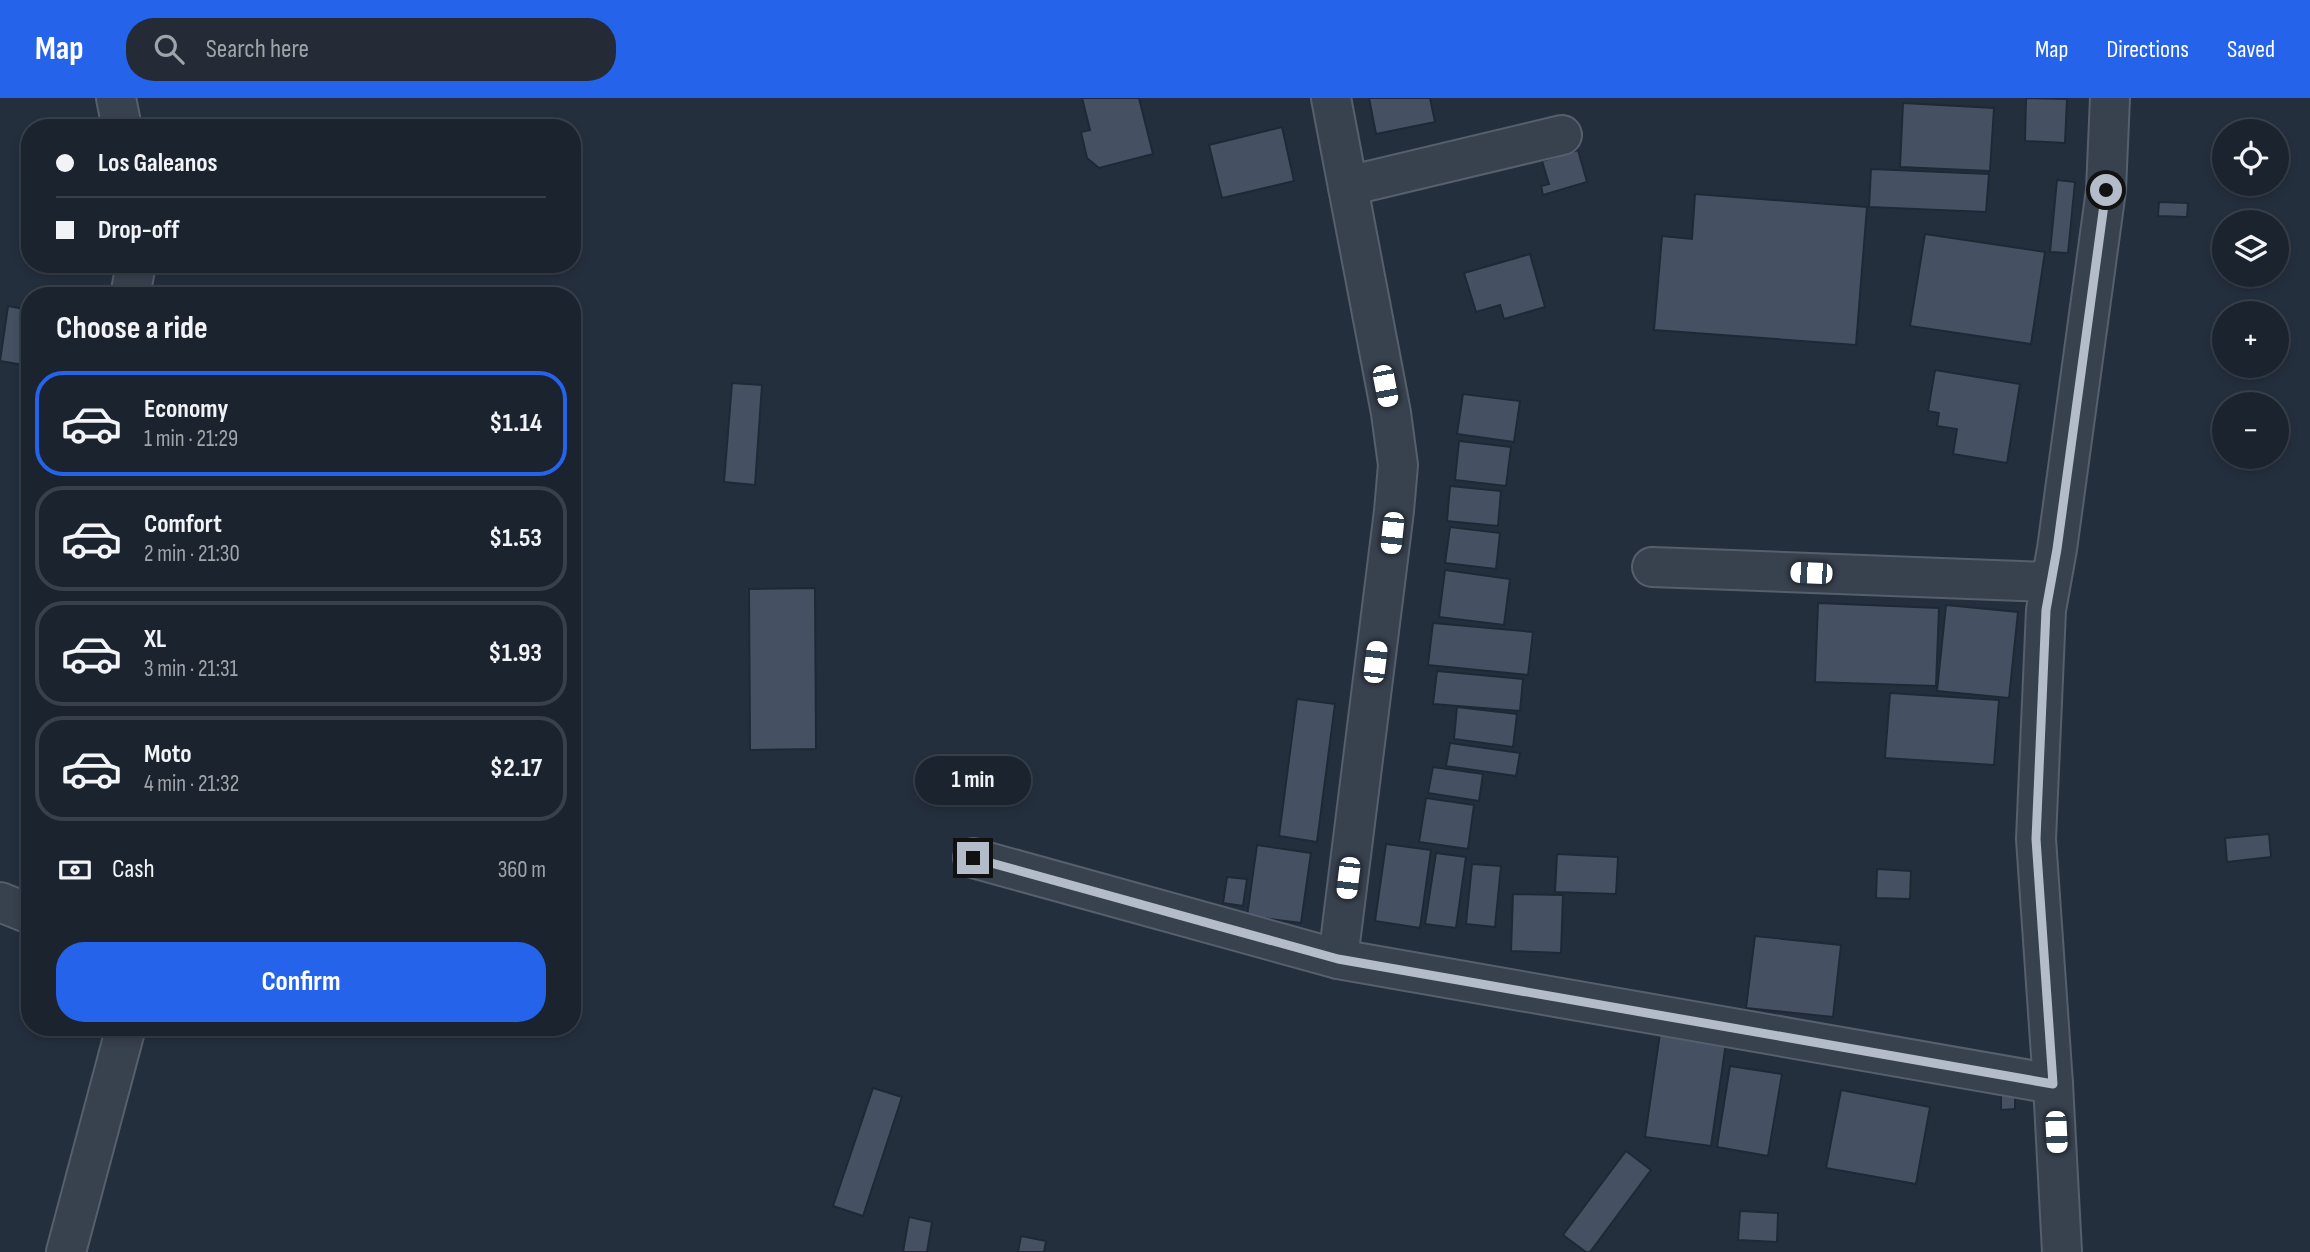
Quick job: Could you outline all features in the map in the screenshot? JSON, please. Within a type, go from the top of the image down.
[{"type":"street","points":[[116,98],[120,119]]},
{"type":"street","points":[[1331,98],[1391,413],[1398,465],[1338,959]]},
{"type":"street","points":[[2062,1252],[2036,839],[2046,610],[2057,549],[2106,190],[2110,98]]},
{"type":"street","points":[[1348,186],[1562,135]]},
{"type":"street","points":[[1652,567],[2050,582]]},
{"type":"street","points":[[973,858],[1338,959],[2053,1084]]},
{"type":"street","points":[[0,902],[21,910]]},
{"type":"street","points":[[66,1252],[124,1036]]},
{"type":"building","points":[[1082,98],[1139,98],[1153,154],[1099,168],[1087,158],[1081,132],[1090,130]]},
{"type":"building","points":[[1369,98],[1430,98],[1435,122],[1376,134]]},
{"type":"building","points":[[2026,98],[2067,99],[2065,143],[2025,141]]},
{"type":"building","points":[[1903,103],[1994,108],[1990,171],[1900,167]]},
{"type":"building","points":[[1282,127],[1294,181],[1222,198],[1209,145]]},
{"type":"building","points":[[1578,150],[1587,182],[1543,195],[1541,186],[1549,184],[1542,161]]},
{"type":"building","points":[[1871,169],[1989,174],[1986,212],[1869,207]]},
{"type":"building","points":[[2057,180],[2075,182],[2068,253],[2050,252]]},
{"type":"building","points":[[1695,194],[1867,207],[1856,345],[1654,330],[1662,236],[1692,239]]},
{"type":"building","points":[[2159,202],[2188,203],[2187,217],[2158,216]]},
{"type":"building","points":[[1925,234],[2045,252],[2031,344],[1910,326]]},
{"type":"building","points":[[1530,254],[1545,307],[1504,319],[1500,305],[1476,312],[1464,273]]},
{"type":"building","points":[[8,306],[21,308],[21,364],[0,361]]},
{"type":"building","points":[[1935,370],[2020,384],[2007,463],[1953,454],[1957,429],[1937,426],[1939,413],[1928,411]]},
{"type":"building","points":[[732,383],[762,385],[755,485],[724,482]]},
{"type":"building","points":[[1463,394],[1520,401],[1514,442],[1457,434]]},
{"type":"building","points":[[1459,441],[1511,447],[1506,486],[1455,480]]},
{"type":"building","points":[[1450,486],[1501,491],[1498,526],[1447,521]]},
{"type":"building","points":[[1450,527],[1500,533],[1496,569],[1445,563]]},
{"type":"building","points":[[1445,570],[1510,579],[1504,625],[1439,617]]},
{"type":"building","points":[[815,588],[816,749],[750,750],[749,589]]},
{"type":"building","points":[[1818,603],[1939,608],[1936,686],[1815,682]]},
{"type":"building","points":[[1946,605],[2018,612],[2009,698],[1937,691]]},
{"type":"building","points":[[1433,623],[1533,632],[1528,675],[1428,665]]},
{"type":"building","points":[[1437,671],[1523,679],[1520,711],[1433,704]]},
{"type":"building","points":[[1890,693],[1999,700],[1994,765],[1885,758]]},
{"type":"building","points":[[1297,699],[1335,704],[1317,842],[1279,836]]},
{"type":"building","points":[[1457,707],[1517,714],[1513,747],[1454,739]]},
{"type":"building","points":[[1450,743],[1520,753],[1516,776],[1446,766]]},
{"type":"building","points":[[1433,767],[1483,774],[1479,801],[1428,793]]},
{"type":"building","points":[[1426,798],[1474,805],[1468,849],[1419,842]]},
{"type":"building","points":[[2269,834],[2271,857],[2227,862],[2225,838]]},
{"type":"building","points":[[1386,844],[1431,850],[1420,928],[1375,921]]},
{"type":"building","points":[[1257,845],[1311,853],[1301,923],[1247,916]]},
{"type":"building","points":[[1436,853],[1466,857],[1456,928],[1425,924]]},
{"type":"building","points":[[1557,854],[1618,857],[1616,894],[1555,892]]},
{"type":"building","points":[[1472,864],[1501,866],[1495,927],[1466,924]]},
{"type":"building","points":[[1877,869],[1911,871],[1910,899],[1876,898]]},
{"type":"building","points":[[1227,877],[1247,879],[1243,906],[1223,903]]},
{"type":"building","points":[[1513,894],[1563,895],[1561,953],[1511,951]]},
{"type":"building","points":[[1755,936],[1841,945],[1833,1017],[1746,1008]]},
{"type":"building","points":[[1660,1033],[1726,1043],[1711,1146],[1645,1137]]},
{"type":"building","points":[[1730,1066],[1782,1074],[1768,1156],[1717,1147]]},
{"type":"building","points":[[2001,1082],[2015,1082],[2015,1109],[2001,1110]]},
{"type":"building","points":[[873,1088],[902,1097],[863,1216],[833,1206]]},
{"type":"building","points":[[1841,1090],[1930,1107],[1916,1184],[1826,1168]]},
{"type":"building","points":[[1626,1151],[1651,1170],[1590,1252],[1586,1252],[1563,1235]]},
{"type":"building","points":[[1740,1211],[1778,1213],[1777,1242],[1738,1240]]},
{"type":"building","points":[[909,1217],[932,1222],[927,1252],[903,1252]]},
{"type":"building","points":[[1021,1236],[1046,1241],[1044,1252],[1018,1252]]},
{"type":"route","points":[[973,858],[1338,959],[2053,1084],[2036,839],[2046,610],[2057,549],[2106,190]]}]
